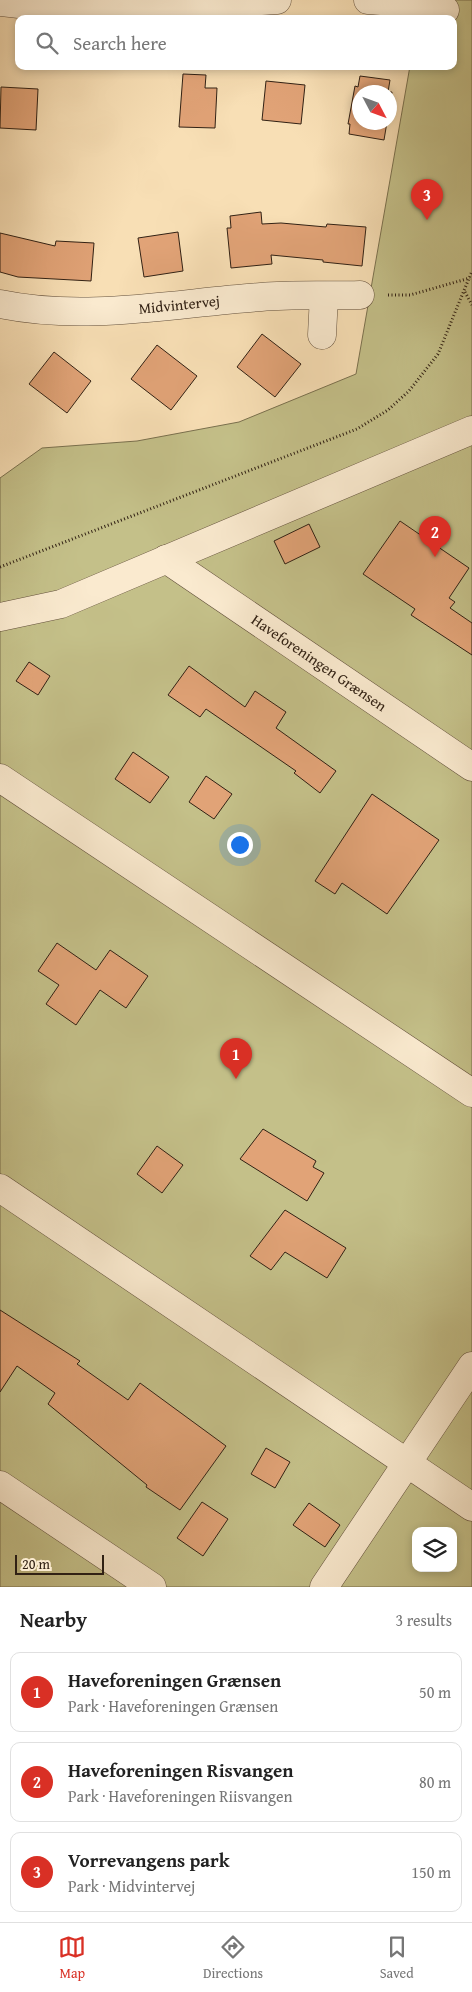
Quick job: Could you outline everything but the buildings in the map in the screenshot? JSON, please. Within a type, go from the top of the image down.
[{"type":"street","points":[[0,2],[54,8],[109,11],[277,0]]},
{"type":"street","points":[[368,0],[406,11],[445,10]]},
{"type":"street","name":"Midvintervej","points":[[0,304],[25,309],[94,312],[263,296],[360,295]]},
{"type":"street","points":[[322,335],[324,296]]},
{"type":"street","points":[[0,617],[61,604],[166,559],[467,439]]},
{"type":"street","name":"Haveforeningen Grænsen","points":[[166,559],[472,767]]},
{"type":"street","points":[[0,778],[472,1093]]},
{"type":"street","points":[[0,1188],[472,1507]]},
{"type":"street","points":[[324,1587],[472,1366]]},
{"type":"street","points":[[0,1485],[152,1587]]},
{"type":"path","points":[[0,567],[357,429],[388,410],[409,391],[438,354],[472,271]]},
{"type":"path","points":[[360,295],[410,295],[470,277]]},
{"type":"path","points":[[464,292],[472,305]]},
{"type":"shaded area","points":[[448,0],[472,0],[472,417],[62,591],[0,603],[0,478],[42,448],[137,441],[239,422],[356,374],[409,70],[457,70],[457,15],[452,15]]},
{"type":"shaded area","points":[[472,443],[472,1587],[0,1587],[0,628]]},
{"type":"place","name":"Vorrevangens park","points":[[427,220]]},
{"type":"place","name":"Haveforeningen Risvangen","points":[[435,557]]},
{"type":"place","name":"Haveforeningen Grænsen","points":[[236,1079]]}]
